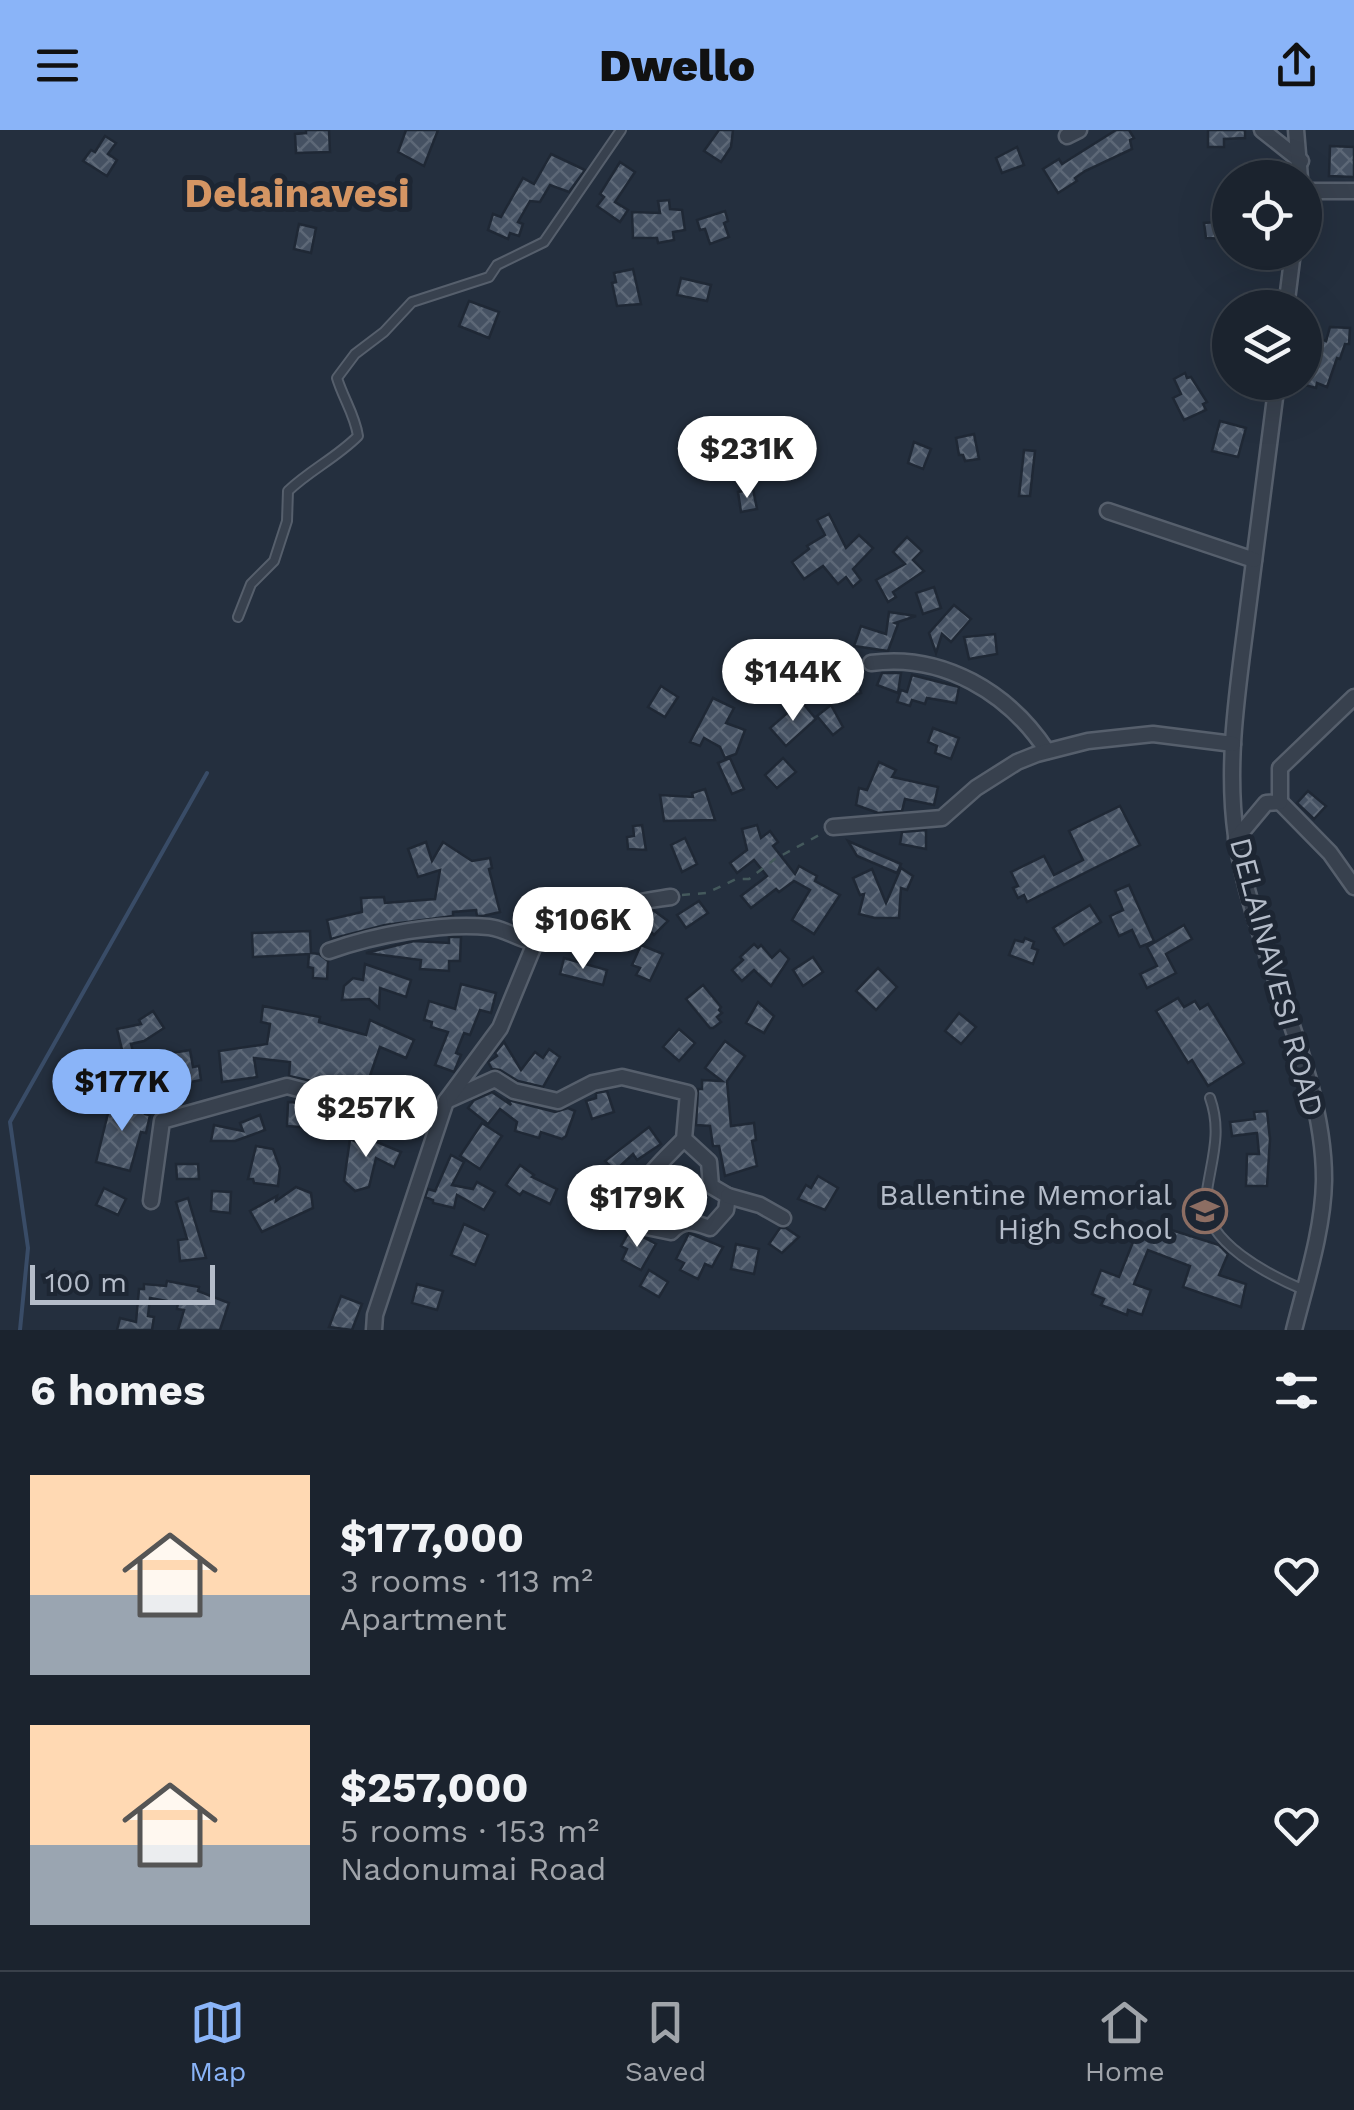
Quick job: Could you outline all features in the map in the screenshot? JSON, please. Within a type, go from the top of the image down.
[{"type":"street","points":[[1262,130],[1300,160]]},
{"type":"street","points":[[1296,130],[1301,160]]},
{"type":"street","points":[[1322,191],[1354,191]]},
{"type":"street","name":"DELAINAVESI ROAD","points":[[1275,400],[1233,744],[1236,839],[1261,942],[1315,1099],[1324,1182],[1294,1330]]},
{"type":"street","points":[[1108,511],[1254,560]]},
{"type":"street","points":[[872,663],[909,663],[980,686],[1020,714],[1047,751]]},
{"type":"street","points":[[1354,698],[1280,768],[1280,802],[1330,853],[1354,887]]},
{"type":"street","points":[[833,827],[942,818],[976,788],[1018,762],[1047,751],[1136,734],[1233,744]]},
{"type":"street","points":[[1236,839],[1266,803],[1280,802]]},
{"type":"street","points":[[328,951],[372,936],[460,926],[494,927],[535,943],[574,934],[633,904],[671,897]]},
{"type":"street","points":[[374,1330],[375,1315],[436,1125],[446,1101],[504,1019],[535,943]]},
{"type":"street","points":[[446,1101],[495,1079],[514,1091],[558,1102],[593,1084],[622,1077],[688,1093],[684,1139],[637,1192],[631,1217],[655,1230],[670,1232],[679,1222],[689,1221],[710,1228],[726,1210],[728,1196]]},
{"type":"street","points":[[151,1201],[162,1120],[287,1086],[436,1125]]},
{"type":"street","points":[[684,1139],[709,1162],[711,1186],[728,1196],[760,1204],[783,1218]]},
{"type":"lane","points":[[238,617],[251,584],[274,561],[287,521],[288,491],[306,474],[336,458],[358,436],[338,378],[355,354],[384,332],[412,302],[488,277],[497,266],[544,242],[622,130]]},
{"type":"lane","points":[[1210,1098],[1217,1134],[1206,1199],[1212,1226],[1258,1269],[1304,1290]]},
{"type":"path","points":[[671,897],[707,893],[736,879],[749,879],[775,859],[833,827]]},
{"type":"building","points":[[329,130],[330,152],[296,153],[295,134]]},
{"type":"building","points":[[406,130],[438,130],[424,166],[398,152]]},
{"type":"building","points":[[719,130],[733,130],[731,147],[721,162],[704,151]]},
{"type":"building","points":[[1116,130],[1129,130],[1134,138],[1130,140],[1132,149],[1085,171],[1058,193],[1043,169],[1059,159],[1062,164]]},
{"type":"building","points":[[1208,130],[1245,130],[1245,138],[1224,139],[1224,147],[1208,147]]},
{"type":"building","points":[[105,136],[116,143],[108,154],[117,160],[107,176],[83,161],[91,150],[95,152]]},
{"type":"building","points":[[1330,146],[1354,147],[1354,177],[1329,176]]},
{"type":"building","points":[[1017,147],[1024,165],[1002,173],[996,158]]},
{"type":"building","points":[[551,154],[585,170],[569,192],[550,185],[540,202],[530,201],[518,222],[523,224],[519,236],[510,233],[508,239],[488,230],[493,214],[501,217],[523,178],[534,184]]},
{"type":"building","points":[[620,162],[635,172],[615,202],[628,210],[620,222],[597,206]]},
{"type":"building","points":[[669,200],[670,209],[682,210],[685,230],[673,232],[674,240],[658,243],[657,238],[633,238],[632,212],[660,213],[658,201]]},
{"type":"building","points":[[725,211],[729,237],[710,244],[697,220]]},
{"type":"building","points":[[1212,222],[1212,238],[1206,238],[1204,223]]},
{"type":"building","points":[[299,224],[316,228],[311,253],[294,249]]},
{"type":"building","points":[[633,269],[641,304],[617,306],[614,273]]},
{"type":"building","points":[[681,278],[711,285],[707,301],[677,295]]},
{"type":"building","points":[[469,301],[499,312],[489,338],[459,326]]},
{"type":"building","points":[[1330,327],[1350,328],[1349,344],[1345,344],[1340,359],[1337,358],[1327,387],[1322,385],[1322,339],[1326,341]]},
{"type":"building","points":[[1185,373],[1207,402],[1203,404],[1206,410],[1184,420],[1173,398],[1181,394],[1174,379]]},
{"type":"building","points":[[1220,421],[1246,428],[1238,457],[1212,451]]},
{"type":"building","points":[[974,434],[979,459],[965,461],[959,455],[956,438]]},
{"type":"building","points":[[914,442],[931,449],[923,469],[908,463]]},
{"type":"building","points":[[1024,450],[1035,451],[1030,496],[1019,496]]},
{"type":"building","points":[[753,489],[757,509],[741,512],[738,492]]},
{"type":"building","points":[[829,514],[846,548],[859,535],[873,548],[853,569],[861,580],[853,587],[846,577],[838,584],[823,566],[804,579],[792,562],[825,535],[817,520]]},
{"type":"building","points":[[907,537],[922,551],[913,560],[924,571],[893,592],[896,597],[888,602],[876,580],[905,564],[893,552]]},
{"type":"building","points":[[934,587],[941,608],[923,614],[916,593]]},
{"type":"building","points":[[954,605],[971,619],[951,642],[942,634],[936,653],[929,633]]},
{"type":"building","points":[[889,612],[916,616],[895,623],[898,624],[888,651],[854,646],[861,626],[886,634]]},
{"type":"building","points":[[995,634],[997,654],[969,659],[964,637]]},
{"type":"building","points":[[766,647],[768,664],[747,667],[745,649]]},
{"type":"building","points":[[854,671],[861,693],[841,694],[836,678]]},
{"type":"building","points":[[882,673],[901,673],[898,693],[877,685]]},
{"type":"building","points":[[912,675],[959,687],[956,703],[927,698],[925,704],[912,700],[910,706],[897,702],[901,690],[907,692]]},
{"type":"building","points":[[661,686],[678,697],[665,717],[648,707]]},
{"type":"building","points":[[713,698],[734,708],[726,723],[745,730],[736,754],[725,758],[720,747],[704,738],[700,746],[690,742]]},
{"type":"building","points":[[801,701],[816,719],[786,746],[770,728]]},
{"type":"building","points":[[831,705],[843,727],[833,735],[817,716]]},
{"type":"building","points":[[933,728],[959,738],[951,759],[935,753],[937,746],[928,742]]},
{"type":"building","points":[[730,758],[744,789],[732,794],[718,763]]},
{"type":"building","points":[[783,758],[796,772],[777,788],[765,775]]},
{"type":"building","points":[[879,762],[896,770],[892,777],[938,787],[934,805],[905,799],[902,811],[878,813],[856,805],[859,788],[867,790]]},
{"type":"building","points":[[705,789],[715,820],[664,821],[660,795],[693,797],[692,793]]},
{"type":"building","points":[[1308,791],[1326,806],[1314,819],[1297,803]]},
{"type":"building","points":[[1120,806],[1140,845],[1027,902],[1024,895],[1018,898],[1013,888],[1018,886],[1011,872],[1044,856],[1054,875],[1083,860],[1069,831]]},
{"type":"building","points":[[642,825],[646,850],[628,849],[627,837],[634,836],[633,826]]},
{"type":"building","points":[[757,825],[761,838],[770,831],[778,842],[773,846],[795,874],[799,866],[817,876],[815,881],[840,895],[814,934],[792,920],[810,890],[794,881],[751,908],[741,896],[767,876],[754,860],[737,873],[730,863],[747,850],[742,829]]},
{"type":"building","points":[[926,830],[926,849],[900,844],[902,832]]},
{"type":"building","points":[[685,838],[697,864],[682,872],[671,845]]},
{"type":"building","points":[[848,841],[901,864],[897,873],[857,856]]},
{"type":"building","points":[[426,842],[432,861],[443,842],[472,861],[490,858],[500,912],[477,916],[476,910],[453,912],[453,916],[385,925],[331,939],[327,920],[362,912],[361,898],[384,897],[385,903],[435,899],[440,870],[418,877],[408,849]]},
{"type":"building","points":[[901,868],[913,876],[907,890],[901,888],[899,918],[859,914],[864,894],[860,895],[853,878],[872,869],[886,903]]},
{"type":"building","points":[[1129,885],[1154,941],[1140,947],[1132,930],[1119,936],[1110,916],[1123,910],[1115,891]]},
{"type":"building","points":[[699,901],[708,913],[686,928],[677,915]]},
{"type":"building","points":[[1090,905],[1101,922],[1064,945],[1053,928]]},
{"type":"building","points":[[653,910],[668,921],[654,935],[641,922]]},
{"type":"building","points":[[1184,925],[1192,939],[1166,954],[1176,973],[1147,988],[1140,974],[1157,966],[1147,947]]},
{"type":"building","points":[[310,931],[311,953],[328,961],[327,979],[313,978],[313,968],[308,967],[309,954],[253,957],[252,933]]},
{"type":"building","points":[[449,937],[461,937],[460,961],[449,961],[449,971],[420,969],[421,960],[366,953],[414,941],[449,943]]},
{"type":"building","points":[[1025,938],[1034,942],[1032,948],[1038,950],[1033,964],[1009,955],[1015,940],[1023,942]]},
{"type":"building","points":[[754,944],[758,948],[761,945],[772,958],[780,950],[789,959],[771,986],[754,970],[742,981],[732,970]]},
{"type":"building","points":[[641,945],[663,954],[650,981],[636,975],[640,968],[632,965]]},
{"type":"building","points":[[813,957],[823,972],[803,986],[793,970]]},
{"type":"building","points":[[564,958],[607,970],[603,985],[560,974]]},
{"type":"building","points":[[365,964],[411,980],[406,997],[380,988],[379,1008],[369,999],[342,1000],[344,986],[353,978],[363,980]]},
{"type":"building","points":[[878,968],[897,987],[876,1010],[856,991]]},
{"type":"building","points":[[461,984],[496,993],[491,1013],[480,1010],[470,1035],[464,1033],[454,1072],[435,1065],[448,1032],[431,1027],[432,1022],[424,1020],[429,1001],[455,1009]]},
{"type":"building","points":[[703,985],[721,1007],[722,1013],[717,1017],[721,1022],[713,1028],[686,999]]},
{"type":"building","points":[[1178,998],[1184,1007],[1195,1001],[1200,1009],[1208,1004],[1244,1063],[1208,1086],[1192,1060],[1188,1063],[1156,1011]]},
{"type":"building","points":[[758,1002],[774,1016],[764,1033],[746,1023]]},
{"type":"building","points":[[263,1006],[320,1017],[319,1022],[366,1035],[370,1020],[414,1040],[406,1058],[380,1047],[365,1090],[340,1077],[338,1087],[289,1076],[290,1062],[254,1058],[257,1077],[222,1082],[219,1051],[267,1044],[270,1024],[261,1022]]},
{"type":"building","points":[[153,1011],[164,1028],[131,1044],[137,1081],[119,1087],[110,1058],[123,1054],[117,1029],[141,1024],[139,1020]]},
{"type":"building","points":[[959,1013],[976,1027],[961,1044],[945,1031]]},
{"type":"building","points":[[679,1029],[695,1043],[679,1061],[663,1047]]},
{"type":"building","points":[[725,1041],[745,1056],[727,1081],[731,1126],[754,1123],[756,1140],[752,1141],[757,1166],[725,1176],[710,1126],[696,1125],[702,1080],[722,1081],[705,1068]]},
{"type":"building","points":[[504,1042],[521,1070],[535,1052],[543,1058],[549,1049],[560,1057],[543,1087],[492,1069],[488,1062],[497,1056],[495,1053]]},
{"type":"building","points":[[190,1050],[193,1067],[199,1066],[201,1080],[186,1083],[188,1095],[166,1099],[164,1090],[172,1089],[166,1054]]},
{"type":"building","points":[[607,1091],[614,1112],[592,1119],[586,1101]]},
{"type":"building","points":[[492,1092],[511,1105],[508,1100],[555,1112],[568,1108],[575,1111],[566,1136],[562,1139],[541,1132],[539,1138],[515,1131],[517,1122],[500,1109],[488,1124],[468,1108],[474,1100]]},
{"type":"building","points":[[112,1097],[147,1106],[145,1114],[150,1115],[130,1171],[96,1162]]},
{"type":"building","points":[[288,1102],[315,1104],[313,1128],[287,1126]]},
{"type":"building","points":[[1267,1111],[1267,1186],[1246,1186],[1247,1154],[1259,1154],[1257,1133],[1232,1136],[1230,1122],[1255,1119],[1254,1112]]},
{"type":"building","points":[[260,1115],[265,1130],[235,1141],[211,1141],[214,1125],[243,1131],[240,1123]]},
{"type":"building","points":[[482,1123],[502,1136],[480,1169],[460,1156]]},
{"type":"building","points":[[649,1127],[661,1144],[637,1160],[633,1154],[615,1171],[605,1161]]},
{"type":"building","points":[[358,1131],[401,1152],[394,1167],[376,1158],[369,1187],[355,1191],[344,1181],[350,1139],[355,1141]]},
{"type":"building","points":[[256,1146],[273,1149],[280,1168],[278,1186],[248,1179]]},
{"type":"building","points":[[451,1155],[464,1162],[452,1185],[473,1189],[477,1182],[495,1192],[484,1210],[457,1195],[454,1208],[425,1197],[428,1189],[435,1191]]},
{"type":"building","points":[[176,1164],[198,1164],[199,1179],[177,1179]]},
{"type":"building","points":[[520,1165],[532,1177],[557,1189],[550,1204],[523,1191],[520,1195],[506,1185]]},
{"type":"building","points":[[818,1176],[838,1188],[825,1210],[798,1199],[806,1185],[811,1188]]},
{"type":"building","points":[[591,1177],[605,1183],[597,1212],[579,1205]]},
{"type":"building","points":[[296,1187],[311,1193],[313,1208],[262,1232],[250,1211],[277,1196],[276,1201]]},
{"type":"building","points":[[104,1188],[126,1199],[118,1215],[96,1205]]},
{"type":"building","points":[[212,1191],[231,1192],[230,1213],[211,1211]]},
{"type":"building","points":[[683,1193],[705,1198],[701,1214],[678,1214]]},
{"type":"building","points":[[188,1198],[206,1258],[180,1261],[178,1240],[187,1239],[176,1202]]},
{"type":"building","points":[[464,1224],[488,1235],[475,1265],[451,1255]]},
{"type":"building","points":[[1159,1226],[1219,1245],[1228,1254],[1219,1275],[1246,1284],[1241,1307],[1183,1287],[1190,1266],[1148,1250],[1134,1284],[1151,1290],[1142,1315],[1128,1310],[1127,1315],[1101,1305],[1104,1299],[1092,1294],[1101,1270],[1119,1277],[1137,1232],[1154,1238]]},
{"type":"building","points":[[780,1228],[799,1237],[782,1253],[769,1244]]},
{"type":"building","points":[[630,1230],[656,1244],[641,1270],[622,1260],[627,1249],[621,1246]]},
{"type":"building","points":[[689,1233],[723,1247],[712,1267],[705,1264],[698,1279],[680,1270],[684,1263],[676,1259]]},
{"type":"building","points":[[736,1244],[759,1249],[754,1274],[731,1269]]},
{"type":"building","points":[[649,1270],[668,1282],[659,1297],[640,1286]]},
{"type":"building","points":[[167,1281],[199,1287],[198,1291],[229,1303],[220,1330],[178,1330],[184,1310],[177,1309],[178,1303],[150,1298],[148,1316],[154,1317],[152,1330],[117,1330],[120,1318],[136,1322],[139,1289],[144,1289],[144,1284],[166,1286]]},
{"type":"building","points":[[417,1284],[443,1291],[437,1310],[412,1303]]},
{"type":"building","points":[[341,1296],[362,1304],[352,1330],[329,1327]]},
{"type":"waterway","points":[[20,1330],[28,1248],[10,1122],[207,773]]},
{"type":"place","name":"Ballentine Memorial High School","points":[[1205,1211]]},
{"type":"district","name":"Delainavesi","points":[[297,193]]}]
